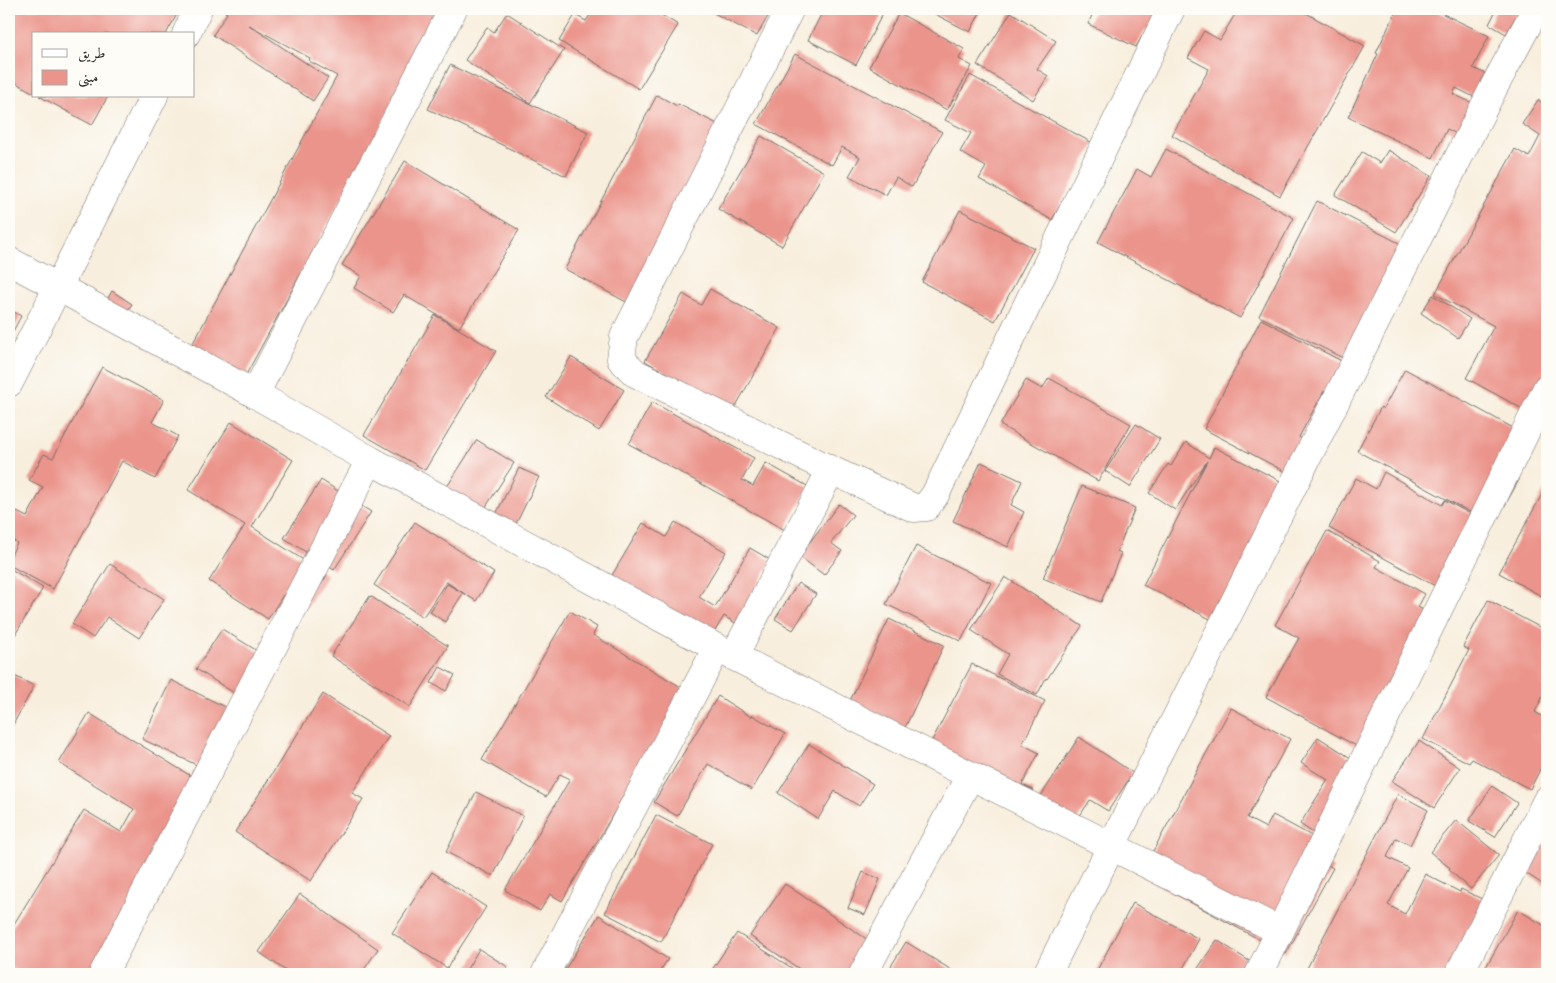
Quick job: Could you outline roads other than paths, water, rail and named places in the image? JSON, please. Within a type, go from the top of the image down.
[{"type":"street","points":[[187,32],[198,9]]},
{"type":"street","points":[[255,394],[452,9]]},
{"type":"street","points":[[790,9],[624,337],[621,359],[635,373],[830,470],[914,508],[926,507],[935,495],[1171,9]]},
{"type":"street","points":[[1046,974],[1112,847],[1490,94],[1536,9]]},
{"type":"street","points":[[9,383],[153,98]]},
{"type":"street","points":[[9,261],[255,394],[370,460],[726,652],[1280,931]]},
{"type":"street","points":[[1259,974],[1547,388]]},
{"type":"street","points":[[103,974],[370,460]]},
{"type":"street","points":[[545,974],[830,470]]},
{"type":"street","points":[[863,974],[970,776]]},
{"type":"street","points":[[1459,974],[1547,800]]}]
